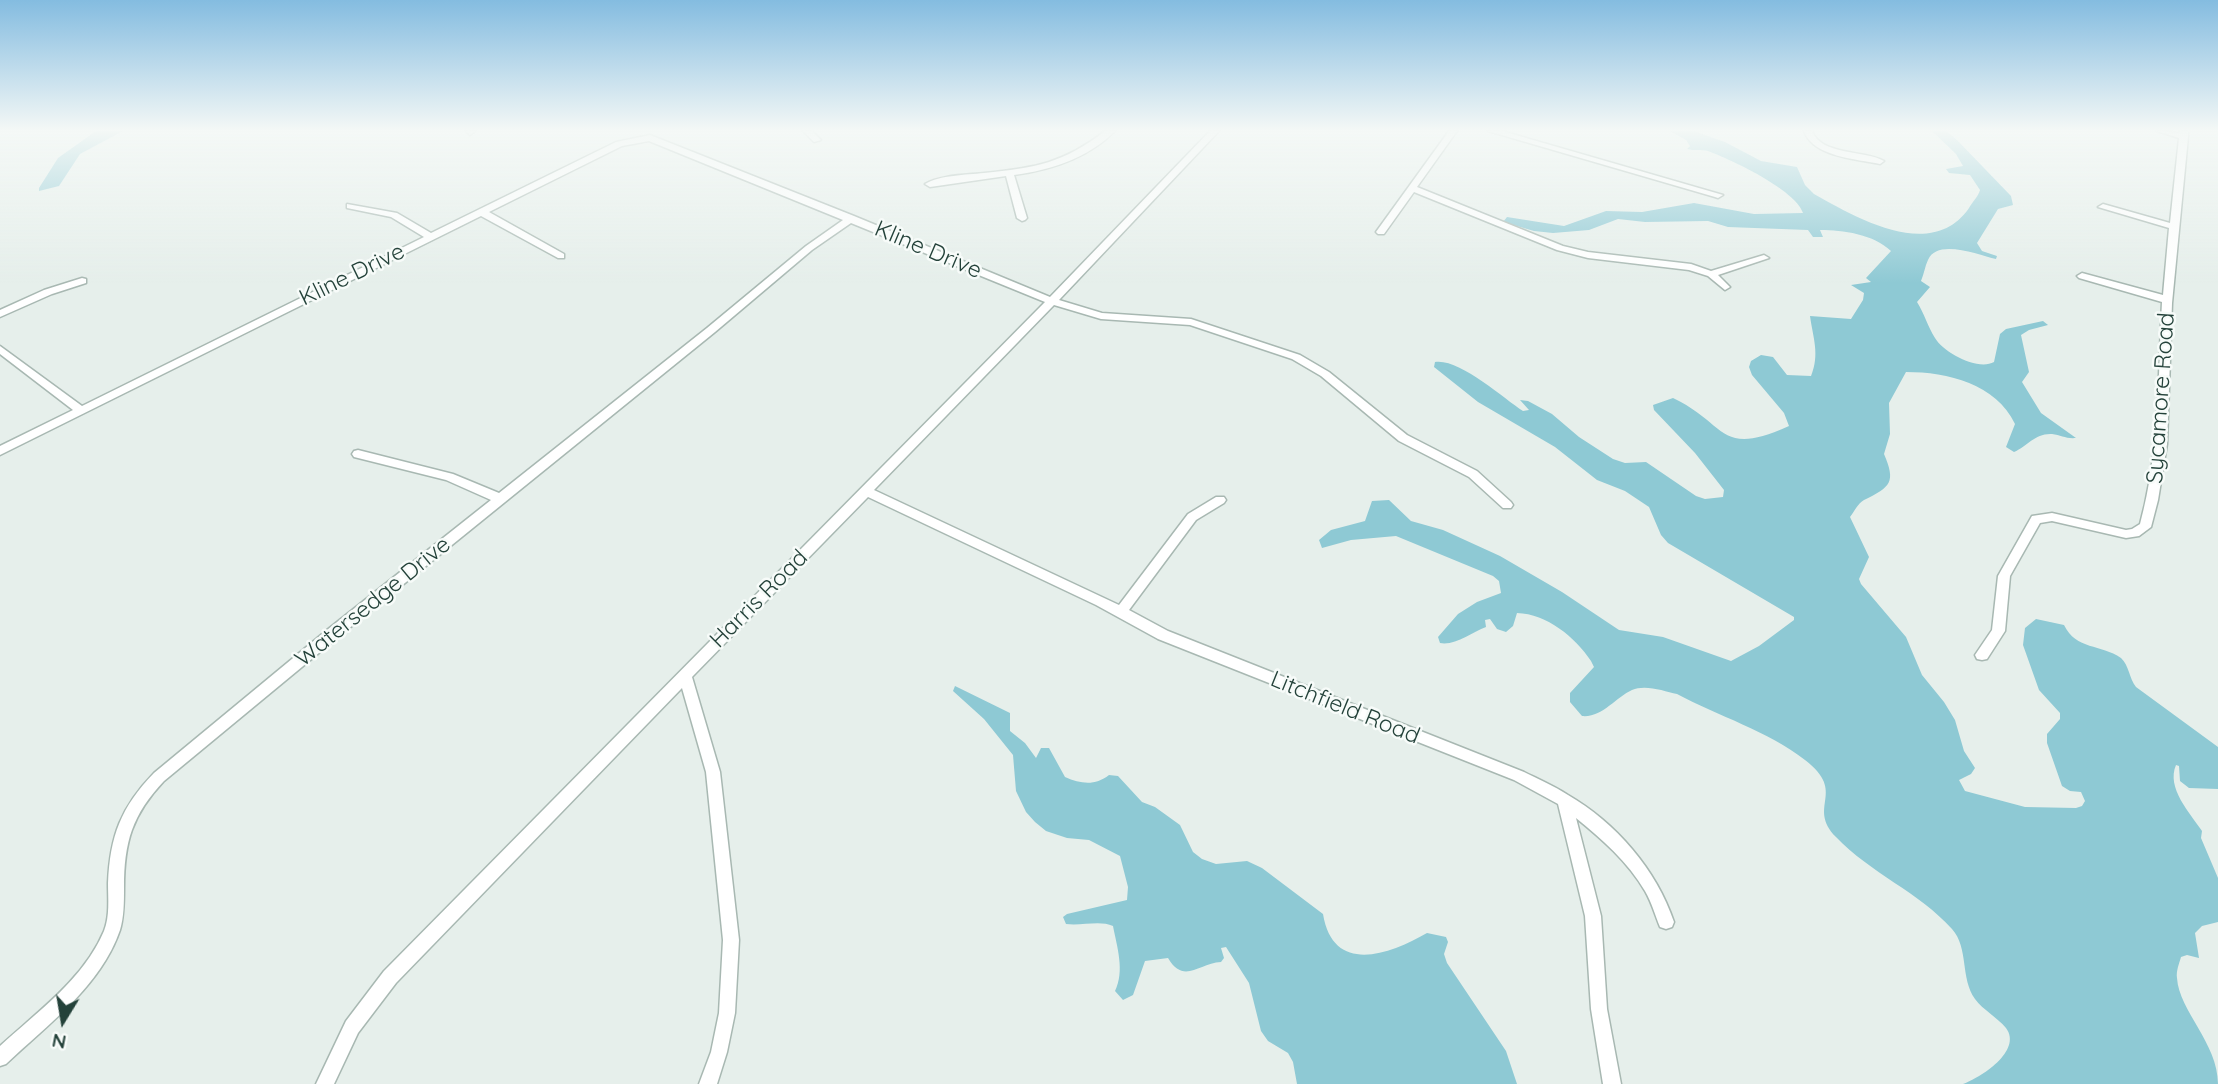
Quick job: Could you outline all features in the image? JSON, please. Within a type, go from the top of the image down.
[{"type":"street","name":"Kline Drive","points":[[0,451],[544,182]]},
{"type":"street","name":"Kline Drive","points":[[762,182],[1052,302],[1110,317],[1191,322],[1296,358],[1325,374],[1403,438],[1473,474],[1507,505]]},
{"type":"street","points":[[930,184],[942,182]]},
{"type":"street","points":[[1012,182],[1022,218]]},
{"type":"street","name":"Harris Road","points":[[325,1084],[334,1060],[352,1027],[390,977],[1167,182]]},
{"type":"street","points":[[1381,232],[1416,182]]},
{"type":"street","points":[[1671,182],[1718,195]]},
{"type":"street","name":"Sycamore Road","points":[[1982,655],[1998,631],[2004,576],[2036,519],[2052,517],[2126,534],[2135,533],[2145,527],[2160,463],[2168,300],[2179,182]]},
{"type":"street","points":[[1411,188],[1574,253],[1691,267],[1711,274],[1725,287]]},
{"type":"street","points":[[350,206],[394,215],[431,237]]},
{"type":"street","points":[[2103,207],[2175,227]]},
{"type":"street","points":[[482,213],[561,256]]},
{"type":"street","name":"Watersedge Drive","points":[[0,1058],[77,983],[100,954],[116,918],[119,837],[126,820],[149,786],[332,634],[809,248],[851,218]]},
{"type":"street","points":[[1711,274],[1764,258]]},
{"type":"street","points":[[2082,276],[2168,300]]},
{"type":"street","points":[[0,314],[48,292],[82,281]]},
{"type":"street","points":[[0,349],[80,410]]},
{"type":"street","points":[[358,454],[450,477],[501,499]]},
{"type":"street","name":"Litchfield Road","points":[[866,491],[1121,612],[1163,635],[1519,776],[1564,800],[1599,829],[1642,872],[1662,905],[1667,922]]},
{"type":"street","points":[[1121,612],[1192,517],[1220,500]]},
{"type":"street","points":[[685,676],[713,772],[731,940],[727,1013],[719,1052],[708,1084]]},
{"type":"street","points":[[1564,800],[1592,916],[1599,1009],[1612,1084]]},
{"type":"water","points":[[43,182],[62,182],[59,186],[39,191]]},
{"type":"water","points":[[1769,182],[1803,182],[1814,194],[1851,214],[1894,230],[1915,234],[1935,232],[1953,224],[1969,208],[1979,192],[1974,182],[1997,182],[2011,196],[2013,205],[1998,209],[1977,243],[1982,251],[1997,256],[1996,259],[1949,249],[1933,253],[1921,281],[1930,287],[1917,302],[1939,344],[1953,355],[1979,364],[1994,362],[2000,334],[2006,329],[2043,321],[2048,325],[2021,335],[2029,372],[2022,382],[2041,413],[2076,438],[2046,434],[2014,452],[2006,447],[2015,424],[2007,410],[1996,399],[1969,383],[1954,378],[1906,372],[1889,403],[1890,434],[1884,454],[1890,471],[1889,483],[1862,501],[1850,517],[1869,557],[1859,579],[1906,637],[1922,675],[1955,720],[1964,751],[1975,768],[1971,774],[1959,780],[1965,791],[2025,807],[2076,808],[2082,806],[2085,801],[2081,792],[2070,791],[2062,786],[2047,743],[2047,734],[2060,719],[2060,713],[2039,690],[2023,645],[2025,628],[2036,619],[2064,625],[2075,639],[2121,658],[2136,687],[2218,747],[2218,789],[2189,788],[2180,781],[2179,766],[2176,765],[2174,782],[2186,808],[2202,831],[2201,838],[2218,878],[2218,922],[2202,926],[2195,933],[2199,958],[2187,955],[2181,957],[2177,975],[2184,1003],[2212,1055],[2218,1084],[1963,1084],[1989,1070],[2004,1054],[2010,1037],[2006,1028],[1978,1003],[1970,991],[1961,945],[1952,929],[1925,904],[1849,850],[1836,837],[1825,817],[1824,782],[1805,760],[1759,732],[1677,694],[1654,689],[1637,688],[1596,714],[1582,716],[1570,702],[1570,693],[1594,667],[1577,644],[1549,622],[1517,613],[1513,626],[1506,632],[1497,629],[1490,619],[1485,620],[1486,627],[1452,642],[1440,643],[1438,637],[1458,614],[1477,602],[1501,593],[1499,581],[1493,576],[1396,536],[1351,540],[1322,548],[1319,540],[1331,530],[1365,521],[1372,501],[1389,500],[1411,521],[1443,530],[1500,556],[1562,592],[1619,630],[1663,637],[1731,661],[1759,646],[1794,620],[1794,617],[1668,543],[1661,535],[1649,507],[1625,491],[1597,480],[1555,447],[1478,402],[1434,367],[1435,362],[1456,366],[1523,411],[1529,410],[1520,400],[1528,401],[1552,414],[1579,437],[1613,459],[1625,463],[1646,462],[1696,496],[1705,499],[1723,497],[1724,490],[1695,453],[1654,410],[1653,405],[1673,398],[1725,434],[1736,438],[1749,439],[1789,426],[1784,413],[1752,375],[1749,367],[1751,361],[1761,355],[1773,357],[1787,375],[1811,376],[1815,353],[1810,316],[1851,319],[1863,300],[1864,293],[1851,285],[1871,282],[1866,278],[1891,251],[1867,237],[1848,232],[1820,230],[1823,237],[1813,237],[1808,230],[1728,227],[1708,221],[1645,222],[1618,219],[1589,230],[1553,233],[1534,231],[1503,222],[1507,217],[1564,226],[1606,211],[1642,212],[1694,203],[1754,214],[1803,213],[1789,195]]},
{"type":"water","points":[[955,686],[1010,713],[1010,731],[1025,743],[1036,758],[1041,748],[1049,748],[1065,777],[1088,783],[1109,775],[1118,776],[1142,802],[1155,807],[1180,825],[1193,852],[1202,859],[1216,864],[1247,861],[1262,868],[1323,914],[1329,933],[1338,946],[1350,953],[1380,953],[1427,933],[1446,937],[1448,942],[1444,954],[1447,963],[1506,1051],[1517,1084],[1297,1084],[1293,1062],[1288,1053],[1268,1041],[1261,1031],[1249,983],[1226,947],[1221,948],[1224,958],[1221,962],[1192,971],[1180,970],[1168,958],[1145,961],[1133,995],[1123,1000],[1115,991],[1120,967],[1113,926],[1102,923],[1066,924],[1063,917],[1127,900],[1128,887],[1120,856],[1089,840],[1067,838],[1046,831],[1035,822],[1026,812],[1016,791],[1013,755],[984,719],[953,691]]}]
